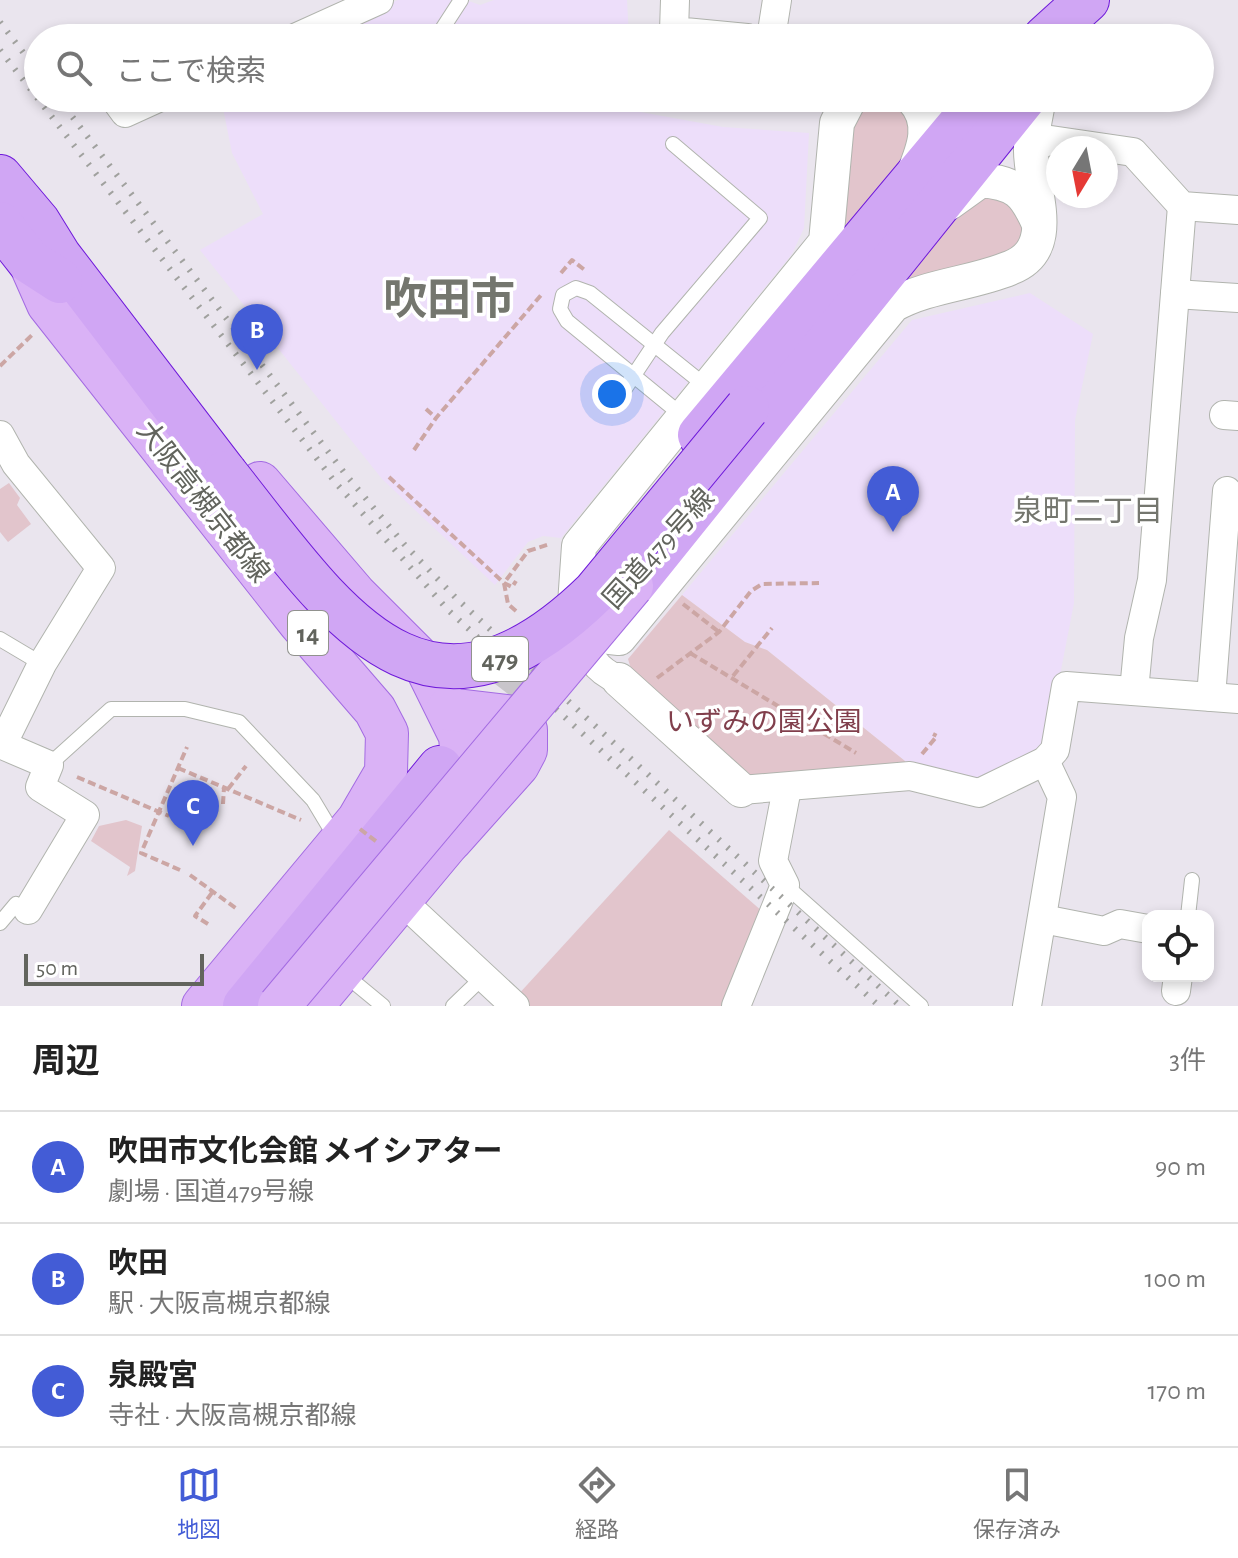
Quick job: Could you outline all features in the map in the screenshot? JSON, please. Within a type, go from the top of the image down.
[{"type":"highway","points":[[1064,24],[1087,0]]},
{"type":"highway","points":[[1067,24],[1095,0]]},
{"type":"highway","name":"479","points":[[595,567],[716,414],[917,206],[974,112]]},
{"type":"highway","name":"国道479号線","points":[[228,473],[333,627],[378,662],[421,680],[488,681],[521,668],[579,631],[595,567],[756,416],[986,112]]},
{"type":"highway","name":"国道479号線","points":[[0,177],[22,236],[59,256],[322,595],[362,632],[406,656],[429,663],[486,663],[530,646],[568,619],[595,592],[756,416],[917,206],[1010,112]]},
{"type":"highway","points":[[245,1006],[440,768]]},
{"type":"main road","name":"大阪高槻京都線","points":[[22,236],[48,304],[299,622],[375,710],[387,733],[386,772],[358,820],[203,1006]]},
{"type":"main road","name":"大阪高槻京都線","points":[[228,473],[286,516],[355,594],[424,663],[460,736],[463,775],[448,843],[312,1006]]},
{"type":"main road","points":[[279,1006],[595,567]]},
{"type":"main road","points":[[448,709],[514,717],[526,730],[526,750],[518,765],[448,843]]},
{"type":"street","points":[[318,24],[348,6],[379,0]]},
{"type":"street","points":[[674,24],[675,0]]},
{"type":"street","points":[[773,24],[777,0]]},
{"type":"street","points":[[636,681],[589,659],[575,604],[579,546],[826,242],[837,123],[843,112]]},
{"type":"street","points":[[922,112],[926,131],[917,206],[981,180],[1007,183],[1028,200],[1041,228]]},
{"type":"street","points":[[1037,112],[1031,148],[1041,228],[1028,258],[1011,268],[913,294],[893,305],[619,638],[614,653],[636,681],[741,790],[910,776],[979,793],[1045,761],[1055,750],[1066,686],[1225,698],[1230,506]]},
{"type":"street","points":[[1031,148],[1051,140],[1133,152],[1182,206],[1238,210]]},
{"type":"street","points":[[1134,691],[1139,638],[1152,580],[1182,206]]},
{"type":"street","points":[[1175,294],[1238,298]]},
{"type":"street","points":[[0,435],[16,464],[101,568],[42,664],[1,745],[49,765],[40,787],[85,815],[28,910]]},
{"type":"street","points":[[582,625],[601,636],[619,638]]},
{"type":"street","points":[[1027,1006],[1062,797],[1045,761]]},
{"type":"street","points":[[736,1006],[785,885],[773,861],[787,788]]},
{"type":"street","points":[[402,901],[515,1006]]},
{"type":"street","points":[[1043,919],[1104,931],[1120,924],[1142,928]]},
{"type":"lane","points":[[445,24],[461,0]]},
{"type":"lane","points":[[624,390],[655,346],[760,218],[673,144]]},
{"type":"lane","points":[[685,417],[567,321],[560,309],[563,295],[576,288],[590,293],[708,388]]},
{"type":"lane","points":[[0,639],[42,664]]},
{"type":"lane","points":[[49,765],[111,709],[185,709],[239,722],[313,800],[331,830]]},
{"type":"lane","points":[[1189,910],[1192,880]]},
{"type":"lane","points":[[785,885],[921,1006]]},
{"type":"lane","points":[[0,923],[16,904],[28,910]]},
{"type":"lane","points":[[342,972],[383,1006]]},
{"type":"lane","points":[[453,1006],[483,977]]},
{"type":"path","points":[[553,282],[572,260],[596,279]]},
{"type":"path","points":[[414,450],[436,418],[543,294]]},
{"type":"path","points":[[0,366],[35,333]]},
{"type":"path","points":[[426,409],[436,418]]},
{"type":"path","points":[[389,477],[504,583],[512,587],[516,581]]},
{"type":"path","points":[[526,618],[504,605],[504,583],[528,551],[552,543],[595,567]]},
{"type":"path","points":[[636,681],[690,653],[719,632],[751,591],[762,584],[819,583]]},
{"type":"path","points":[[675,597],[719,632]]},
{"type":"path","points":[[733,676],[772,628]]},
{"type":"path","points":[[690,653],[733,676],[875,765],[882,779]]},
{"type":"path","points":[[180,870],[141,853],[187,747]]},
{"type":"path","points":[[49,765],[169,816]]},
{"type":"path","points":[[223,804],[226,788],[246,766]]},
{"type":"path","points":[[178,768],[310,826]]},
{"type":"path","points":[[360,829],[382,846]]},
{"type":"path","points":[[190,875],[237,909]]},
{"type":"path","points":[[208,924],[195,916],[214,890]]},
{"type":"shaded area","points":[[398,0],[466,0],[480,5],[494,0],[627,0],[628,24],[344,24]]},
{"type":"shaded area","points":[[224,112],[640,112],[723,127],[809,133],[804,228],[792,254],[561,538],[543,536],[528,542],[495,585],[382,479],[200,250],[263,214],[232,153]]},
{"type":"shaded area","points":[[1030,293],[1093,334],[1075,420],[1074,603],[1047,742],[1033,755],[978,780],[907,767],[905,761],[767,650],[745,642],[682,595],[912,320]]},
{"type":"green space","points":[[860,112],[902,112],[910,125],[911,148],[839,244],[843,141]]},
{"type":"green space","points":[[985,192],[1006,195],[1025,228],[1016,247],[999,259],[895,292],[949,211]]},
{"type":"green space","points":[[9,483],[20,498],[17,505],[31,524],[8,542],[0,532],[0,489]]},
{"type":"green space","name":"いずみの園公園","points":[[682,595],[745,642],[767,650],[905,761],[907,767],[753,780],[631,669],[628,659]]},
{"type":"green space","points":[[126,820],[142,826],[135,871],[127,876],[130,867],[91,841],[99,826]]},
{"type":"green space","points":[[669,830],[763,912],[729,1006],[526,1006],[516,997]]},
{"type":"tunnel","points":[[461,741],[549,628]]},
{"type":"railway","points":[[0,22],[24,54]]},
{"type":"railway","points":[[0,50],[24,81]]},
{"type":"railway","points":[[48,112],[335,482],[448,610],[879,1006]]},
{"type":"railway","points":[[69,112],[346,475],[404,544],[456,598],[900,1006]]},
{"type":"place","name":"吹田","points":[[257,370]]},
{"type":"place","name":"吹田市文化会館 メイシアター","points":[[893,532]]},
{"type":"place","name":"泉殿宮","points":[[193,846]]},
{"type":"district","name":"吹田市","points":[[449,299]]},
{"type":"district","name":"泉町二丁目","points":[[1088,511]]}]
